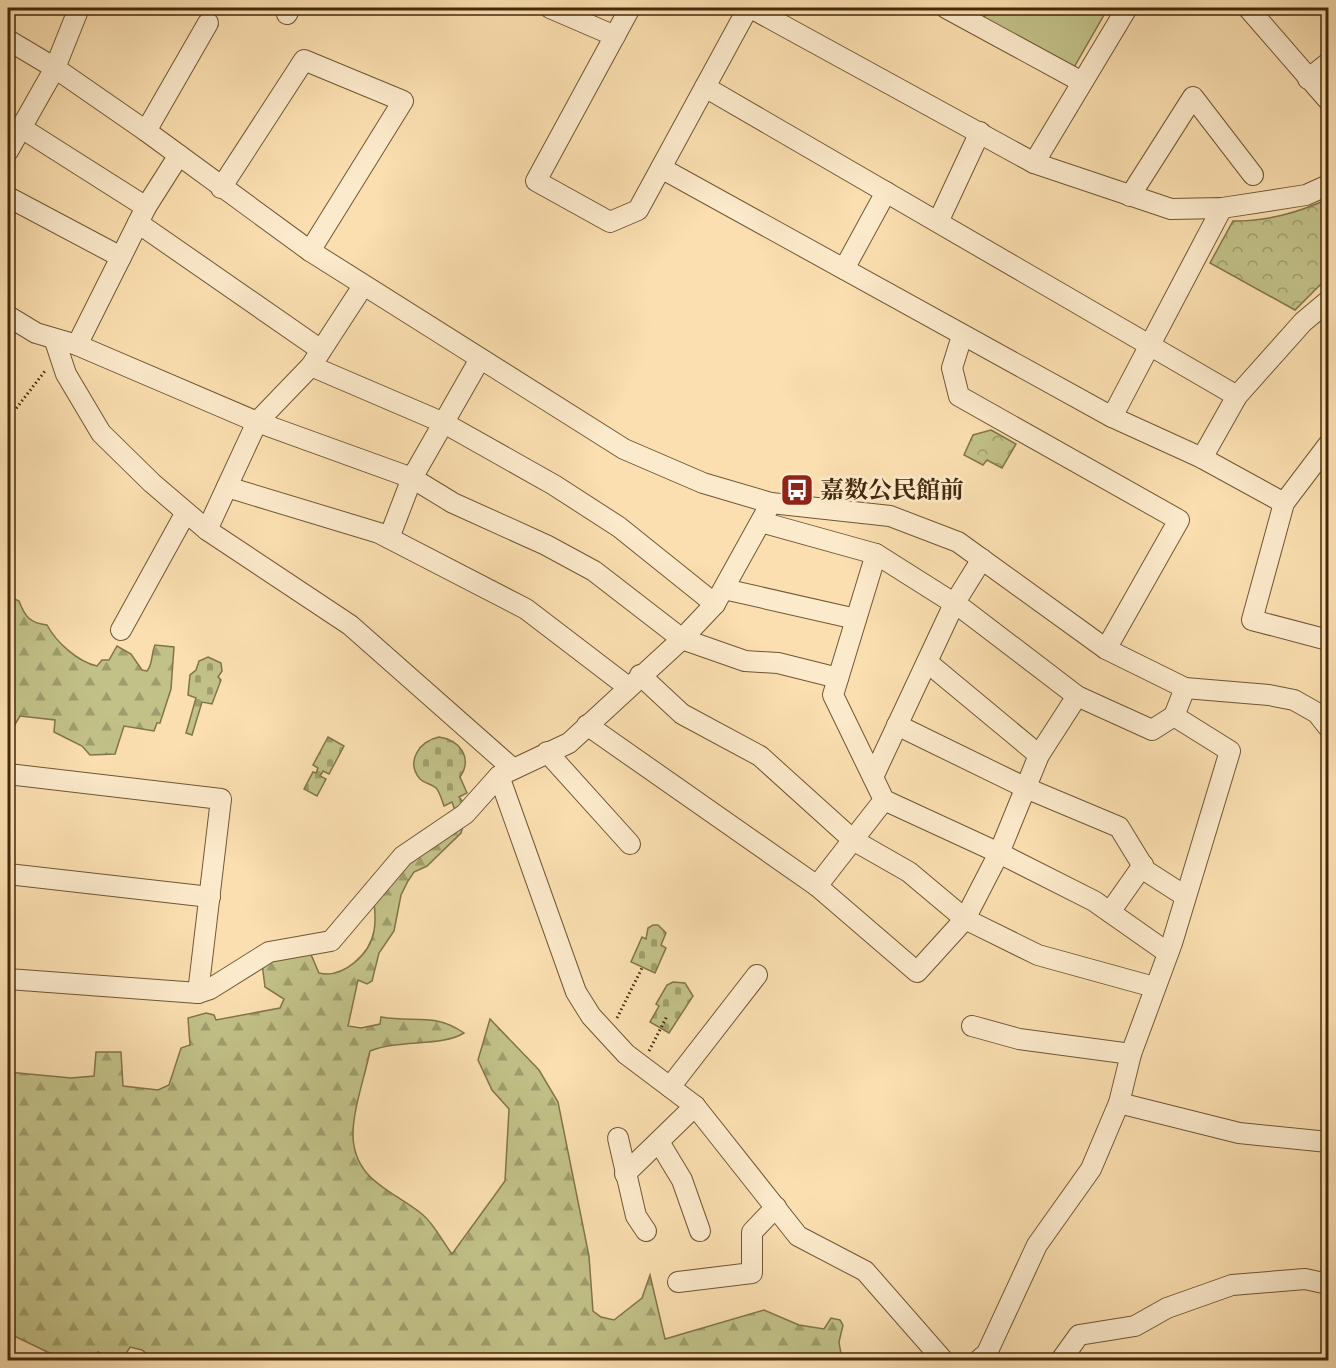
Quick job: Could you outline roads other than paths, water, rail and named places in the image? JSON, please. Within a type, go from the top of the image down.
[{"type":"street","points":[[79,8],[55,68],[12,139],[142,215],[316,358],[444,423],[554,485],[720,596],[856,619]]},
{"type":"street","points":[[550,8],[615,36]]},
{"type":"street","points":[[630,8],[536,181],[610,222],[638,210],[750,8],[1034,163],[1171,209],[1222,208],[1306,195],[1329,185]]},
{"type":"street","points":[[946,8],[978,15],[1082,82]]},
{"type":"street","points":[[1034,163],[1128,8]]},
{"type":"street","points":[[1248,8],[1308,79],[1329,100]]},
{"type":"street","points":[[146,131],[208,23]]},
{"type":"street","points":[[8,40],[55,68],[146,131],[310,251],[624,448],[703,483],[771,503],[890,516],[958,542],[1106,649],[1185,688],[1269,694],[1294,700],[1317,713],[1329,727]]},
{"type":"street","points":[[221,188],[304,60],[403,101],[310,251]]},
{"type":"street","points":[[1308,79],[1329,63]]},
{"type":"street","points":[[705,87],[1237,396]]},
{"type":"street","points":[[1130,196],[1193,97],[1253,175]]},
{"type":"street","points":[[938,222],[980,132]]},
{"type":"street","points":[[178,155],[142,215],[121,257],[64,346],[66,374],[101,433],[185,514],[350,625],[506,772],[576,992],[591,1016],[626,1054],[695,1106],[798,1236],[865,1270],[943,1360]]},
{"type":"street","points":[[661,168],[1112,417],[1202,458],[1284,503]]},
{"type":"street","points":[[844,269],[886,192]]},
{"type":"street","points":[[8,197],[121,257]]},
{"type":"street","points":[[1112,417],[1222,208]]},
{"type":"street","points":[[207,530],[257,422],[316,358],[363,286]]},
{"type":"street","points":[[1202,458],[1237,396],[1303,322],[1329,301]]},
{"type":"street","points":[[8,316],[64,346],[257,422],[412,478],[453,503],[546,545],[594,571],[682,639],[745,661],[777,663],[838,678]]},
{"type":"street","points":[[962,336],[952,368],[959,396],[1179,520],[1106,649]]},
{"type":"street","points":[[389,538],[412,478],[480,359]]},
{"type":"street","points":[[1329,445],[1284,503],[1252,620],[1329,640]]},
{"type":"street","points":[[227,487],[389,538],[525,609],[682,714],[760,756],[853,840],[909,872],[966,919],[1038,955],[1154,987]]},
{"type":"street","points":[[8,979],[198,993],[210,989],[269,951],[331,941],[403,856],[465,814],[506,772],[568,742],[682,639],[720,596],[771,503]]},
{"type":"street","points":[[121,630],[185,514]]},
{"type":"street","points":[[761,522],[876,554],[954,604],[1077,696],[1152,730],[1174,716],[1185,688]]},
{"type":"street","points":[[876,554],[833,695],[884,800],[999,853],[1110,912],[1168,953]]},
{"type":"street","points":[[873,777],[954,604],[982,559]]},
{"type":"street","points":[[927,662],[1040,755]]},
{"type":"street","points":[[587,725],[817,886],[917,972],[966,919],[999,853],[1040,755],[1077,696]]},
{"type":"street","points":[[979,1360],[987,1353],[1037,1245],[1091,1169],[1119,1103],[1131,1054],[1168,953],[1230,751],[1174,716]]},
{"type":"street","points":[[897,725],[1026,788],[1119,827],[1146,871],[1185,896]]},
{"type":"street","points":[[547,752],[630,844]]},
{"type":"street","points":[[8,774],[221,799],[198,993]]},
{"type":"street","points":[[817,886],[884,800]]},
{"type":"street","points":[[1110,912],[1143,865]]},
{"type":"street","points":[[8,874],[210,897]]},
{"type":"street","points":[[670,1087],[757,975]]},
{"type":"street","points":[[972,1026],[1019,1040],[1131,1054]]},
{"type":"street","points":[[1119,1103],[1239,1133],[1329,1142]]},
{"type":"street","points":[[625,1174],[695,1106]]},
{"type":"street","points":[[618,1138],[636,1216],[646,1231]]},
{"type":"street","points":[[658,1142],[682,1180],[700,1231]]},
{"type":"street","points":[[678,1282],[752,1273],[752,1232],[776,1207]]},
{"type":"street","points":[[1061,1360],[1079,1335],[1135,1326],[1167,1308],[1232,1285],[1305,1279],[1329,1284]]},
{"type":"place","name":"嘉数公民館前","points":[[797,490]]}]
